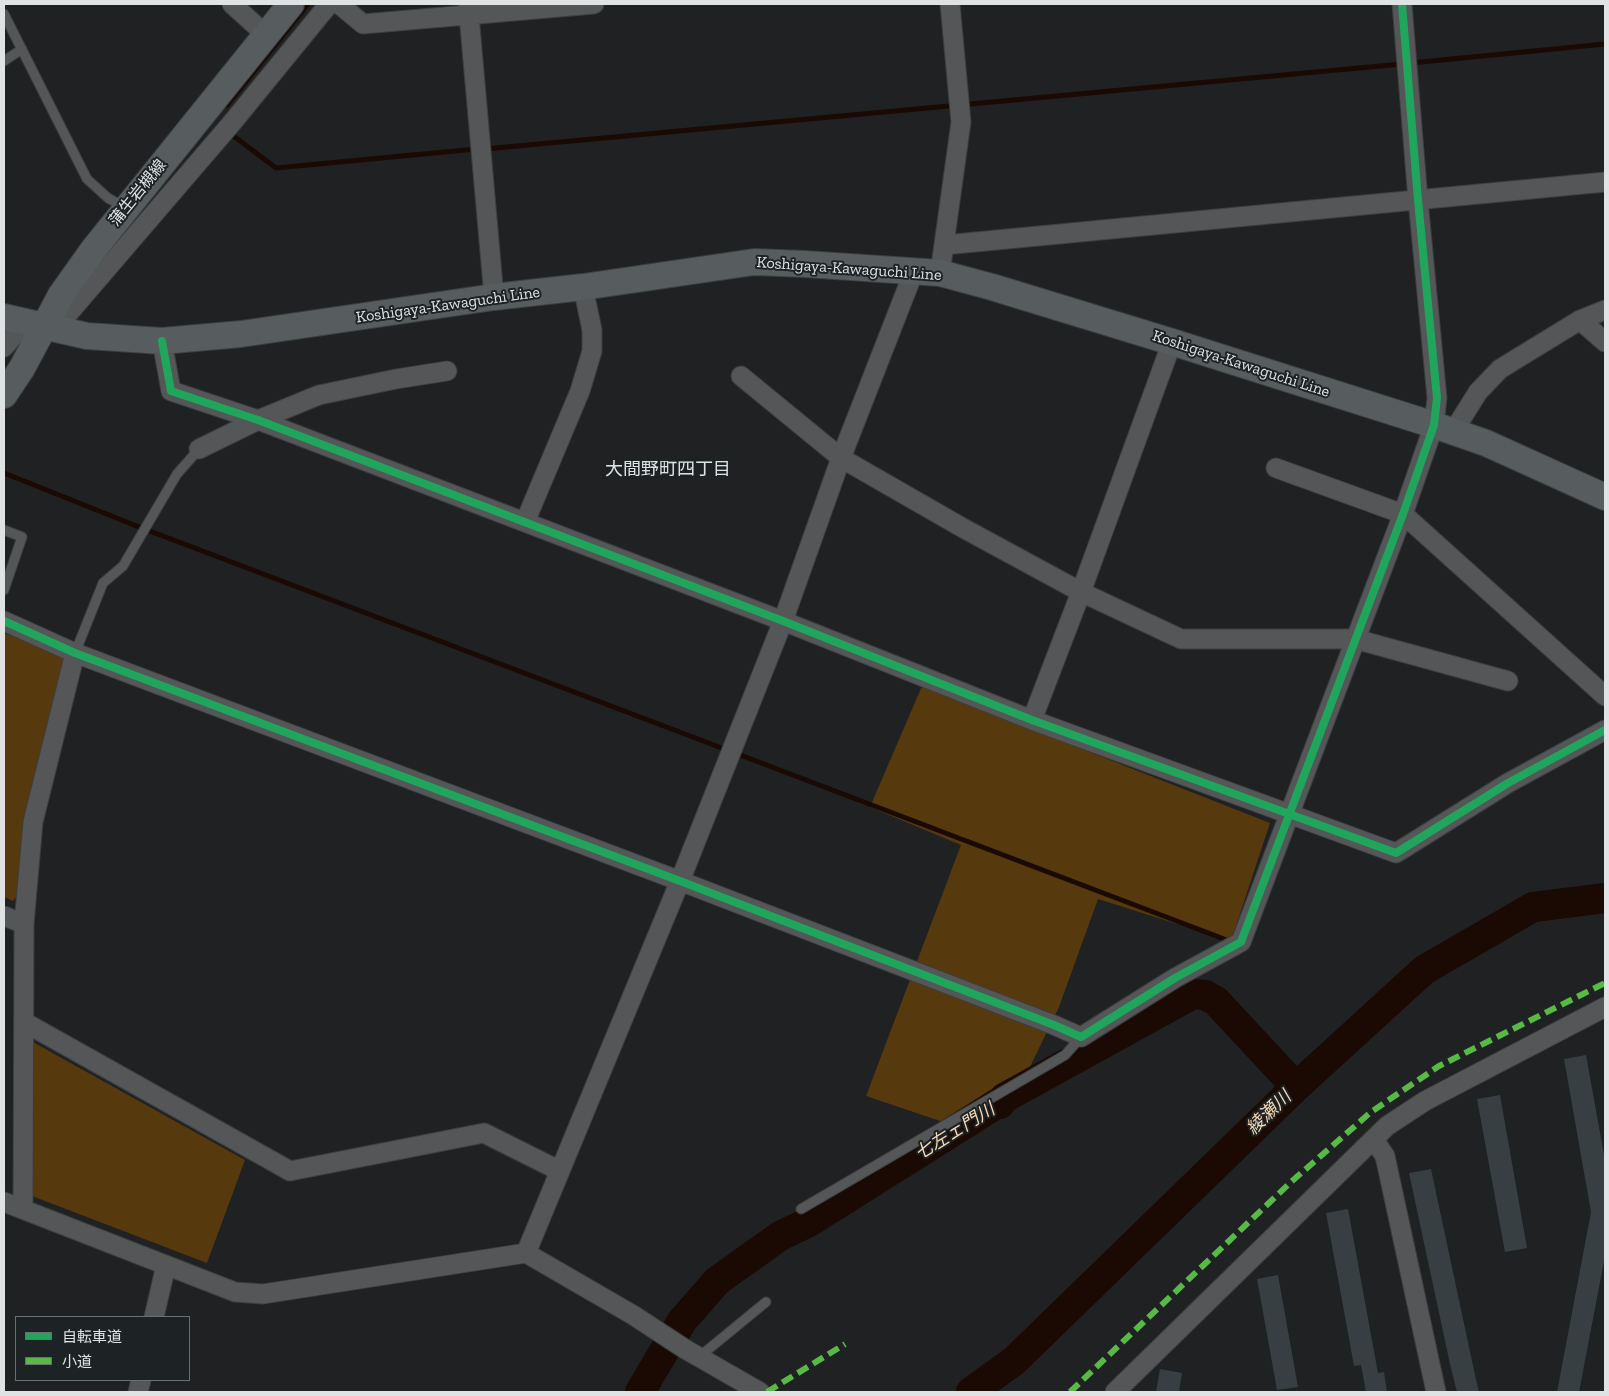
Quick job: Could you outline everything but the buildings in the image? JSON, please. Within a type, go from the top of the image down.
[{"type":"main road","name":"蒲生岩槻線","points":[[4,395],[22,368],[32,324],[61,295],[126,208],[291,4]]},
{"type":"main road","name":"Koshigaya-Kawaguchi Line","points":[[32,324],[87,336],[162,342],[241,334],[754,262],[940,273],[992,286],[1444,429],[1486,444],[1605,497]]},
{"type":"street","points":[[232,4],[266,35]]},
{"type":"street","points":[[4,347],[32,324],[231,124],[328,4]]},
{"type":"street","points":[[339,4],[363,24],[468,10],[594,4]]},
{"type":"street","points":[[940,273],[961,122],[950,4]]},
{"type":"street","points":[[1402,4],[1437,398],[1444,429]]},
{"type":"street","points":[[468,10],[494,298]]},
{"type":"street","points":[[944,246],[1605,182]]},
{"type":"street","points":[[526,1253],[680,881],[783,621],[841,458],[914,272]]},
{"type":"street","points":[[525,522],[580,392],[592,351],[592,330],[583,287]]},
{"type":"street","points":[[4,621],[75,653],[680,881],[1081,1037],[1175,978],[1241,942],[1403,514],[1444,429],[1500,369],[1580,320],[1605,310]]},
{"type":"street","points":[[1580,320],[1605,342]]},
{"type":"street","points":[[162,342],[171,391],[258,420],[525,522],[783,621],[1032,720],[1288,815],[1396,852],[1508,783],[1605,730]]},
{"type":"street","points":[[1032,720],[1172,342]]},
{"type":"street","points":[[199,449],[258,420],[319,395],[396,378],[447,371]]},
{"type":"street","points":[[741,376],[841,458],[963,528],[1081,592],[1182,639],[1355,639],[1508,681]]},
{"type":"street","points":[[1276,468],[1403,514],[1605,696]]},
{"type":"street","points":[[23,1209],[24,924],[33,822],[75,653]]},
{"type":"street","points":[[4,916],[24,924]]},
{"type":"street","points":[[1115,1392],[1387,1126],[1425,1101],[1605,1007]]},
{"type":"street","points":[[24,1022],[290,1171],[484,1133],[560,1171]]},
{"type":"street","points":[[1374,1140],[1386,1156],[1436,1392]]},
{"type":"street","points":[[4,1202],[234,1292],[263,1294],[526,1253],[760,1392]]},
{"type":"street","points":[[154,1316],[166,1265]]},
{"type":"lane","points":[[4,14],[87,179],[108,198],[126,208]]},
{"type":"lane","points":[[4,61],[22,49]]},
{"type":"lane","points":[[75,653],[103,583],[123,566],[177,474],[199,449]]},
{"type":"lane","points":[[4,530],[22,537],[4,590]]},
{"type":"lane","points":[[801,1209],[1065,1055],[1081,1037]]},
{"type":"lane","points":[[699,1357],[766,1302]]},
{"type":"shaded area","points":[[4,633],[68,658],[23,889],[13,901],[4,897]]},
{"type":"shaded area","points":[[922,686],[1270,823],[1231,941],[1098,899],[1059,1007],[1027,1073],[946,1123],[866,1096],[961,845],[870,807]]},
{"type":"shaded area","points":[[31,1041],[245,1160],[207,1263],[32,1196]]},
{"type":"waterway","points":[[227,105],[308,4]]},
{"type":"waterway","points":[[1411,63],[1605,44]]},
{"type":"waterway","points":[[485,149],[1402,64]]},
{"type":"waterway","points":[[231,134],[276,168],[476,149]]},
{"type":"waterway","points":[[4,473],[134,525],[727,750]]},
{"type":"waterway","points":[[735,753],[1232,942]]},
{"type":"waterway","name":"綾瀬川","points":[[971,1392],[1014,1361],[1296,1087],[1424,970],[1533,907],[1605,898]]},
{"type":"waterway","name":"七左ェ門川","points":[[640,1392],[682,1321],[717,1281],[780,1236],[809,1222],[998,1103],[1000,1104],[1004,1098],[1193,994],[1205,995],[1216,1001],[1296,1087]]},
{"type":"marked path","points":[[1070,1392],[1291,1182],[1371,1112],[1439,1066],[1605,983]]},
{"type":"marked path","points":[[767,1392],[845,1344]]},
{"type":"cycle path","points":[[4,621],[75,653],[680,881],[1081,1037],[1175,978],[1241,942],[1403,514],[1434,425],[1437,398],[1402,4]]},
{"type":"cycle path","points":[[162,341],[171,391],[258,420],[783,621],[1032,720],[1396,853],[1508,783],[1605,730]]},
{"type":"district","name":"大間野町四丁目","points":[[668,470]]}]
